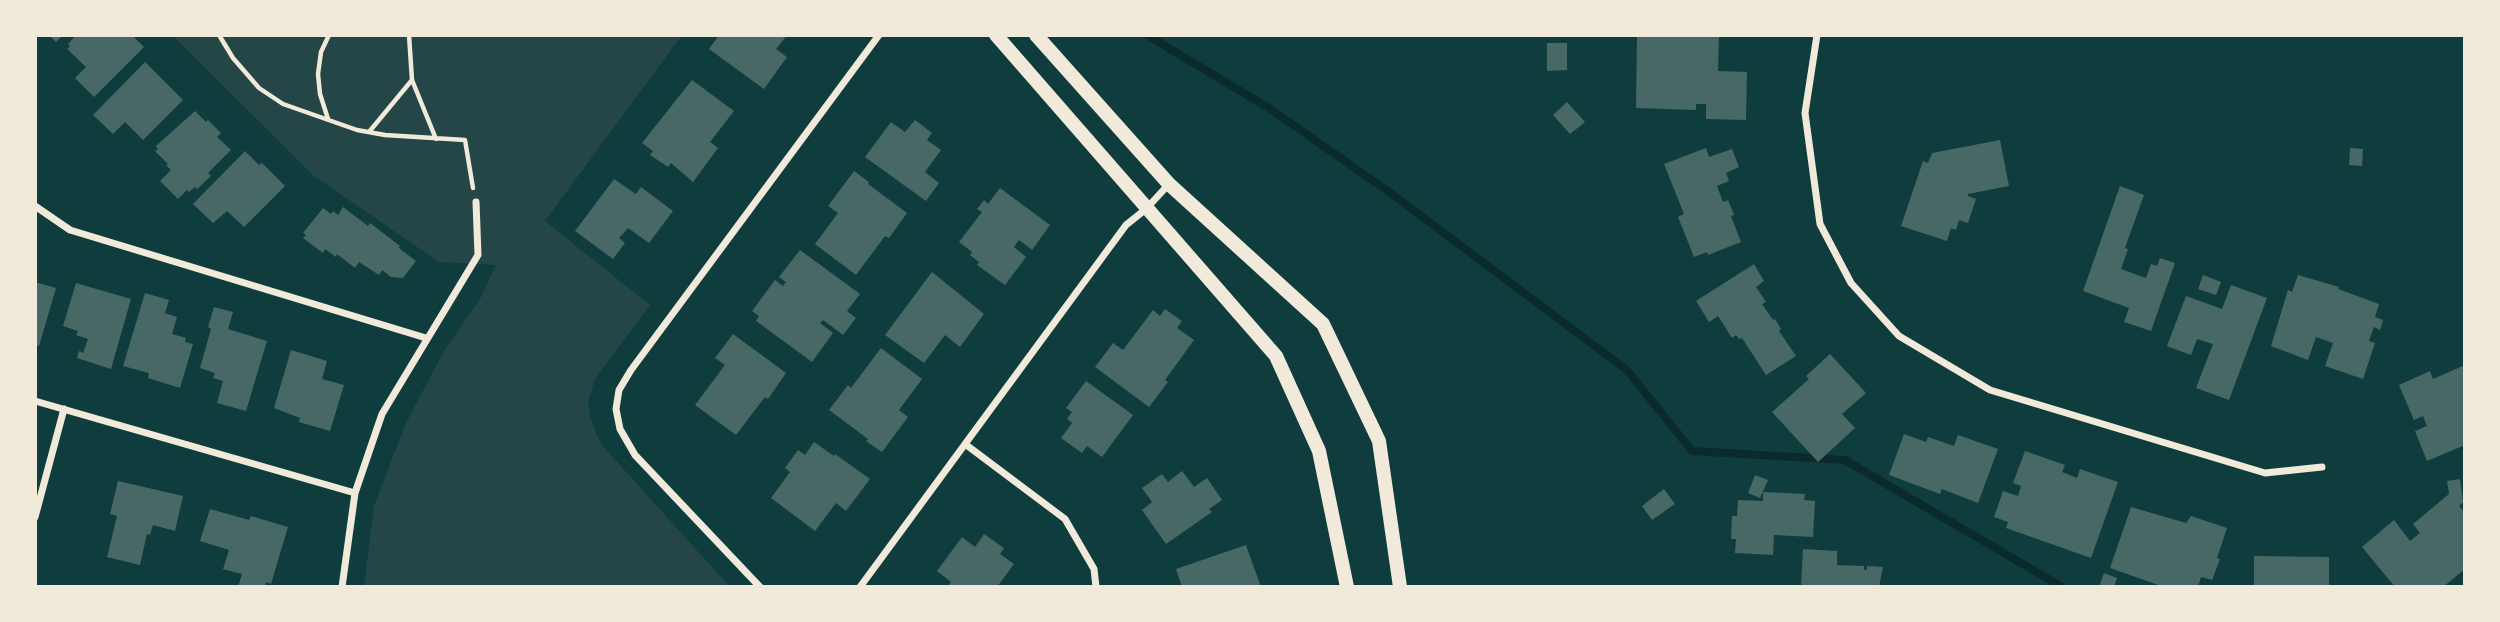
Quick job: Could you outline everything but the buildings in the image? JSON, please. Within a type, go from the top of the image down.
[{"type":"main road","points":[[996,35],[1276,356],[1319,451],[1347,587]]},
{"type":"main road","points":[[1036,35],[1169,184],[1323,324],[1379,441],[1400,587]]},
{"type":"street","points":[[760,587],[635,454],[620,429],[616,409],[619,390],[631,370],[879,35]]},
{"type":"street","points":[[1817,35],[1805,113],[1820,224],[1851,283],[1899,336],[1990,390],[2264,473],[2322,467]]},
{"type":"street","points":[[860,587],[1126,225],[1146,209],[1169,184]]},
{"type":"street","points":[[342,587],[355,493],[382,414],[478,255],[476,202]]},
{"type":"street","points":[[35,205],[70,230],[426,338]]},
{"type":"street","points":[[35,401],[355,493]]},
{"type":"street","points":[[35,517],[64,409]]},
{"type":"street","points":[[965,444],[1065,519],[1094,569],[1096,587]]},
{"type":"path","points":[[219,35],[233,58],[259,88],[283,104],[369,132],[465,140],[476,202]]},
{"type":"path","points":[[328,120],[320,94],[318,74],[321,52],[329,35]]},
{"type":"path","points":[[410,35],[412,80],[436,139]]},
{"type":"path","points":[[369,132],[412,80]]},
{"type":"shaded area","points":[[172,35],[682,35],[545,221],[650,305],[595,379],[588,401],[590,417],[600,443],[730,587],[364,587],[374,506],[406,423],[445,349],[480,299],[496,265],[439,262],[314,176]]},
{"type":"waterway","points":[[1147,35],[1269,108],[1389,192],[1627,370],[1692,451],[1845,460],[2062,587]]}]
